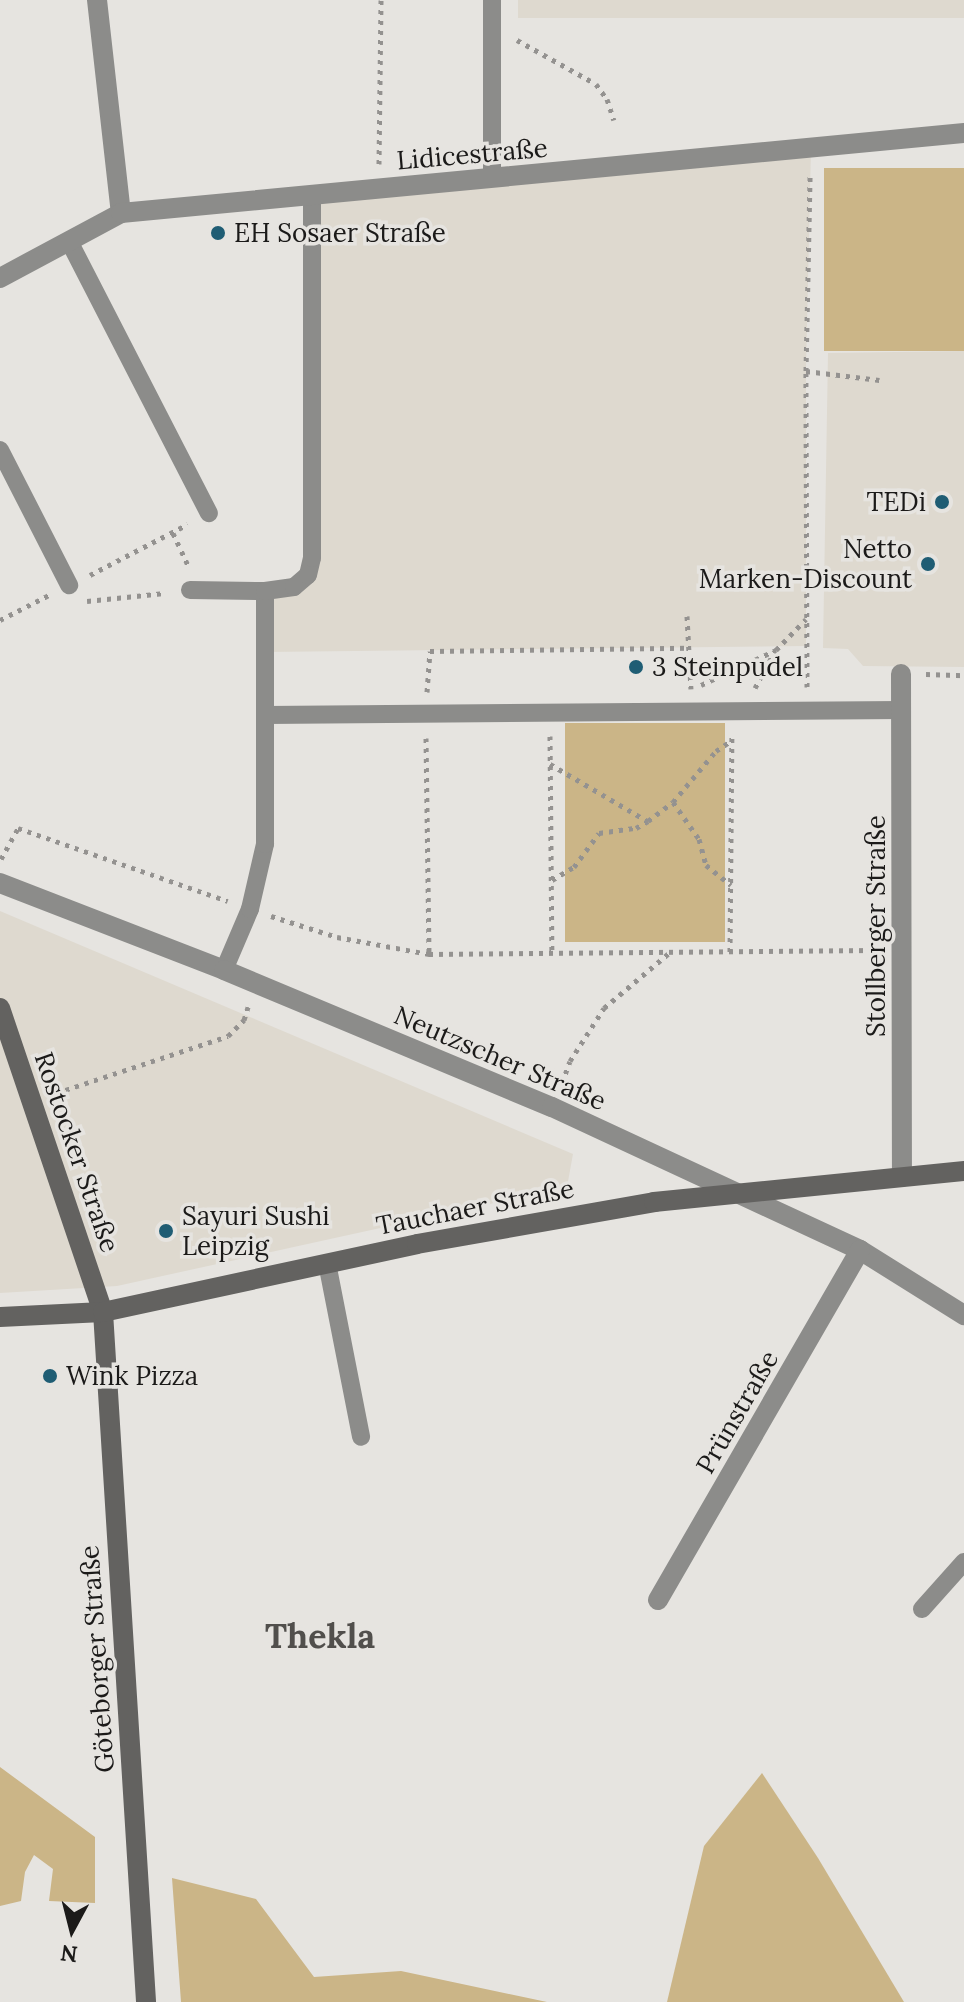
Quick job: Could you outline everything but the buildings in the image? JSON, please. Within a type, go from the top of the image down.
[{"type":"main road","name":"Rostocker Straße","points":[[0,1008],[34,1100],[103,1312]]},
{"type":"main road","name":"Tauchaer Straße","points":[[0,1317],[103,1312],[557,1217],[654,1202],[964,1171]]},
{"type":"main road","name":"Göteborger Straße","points":[[103,1312],[146,2002]]},
{"type":"street","points":[[97,0],[121,213]]},
{"type":"street","name":"Lidicestraße","points":[[0,278],[121,213],[964,133]]},
{"type":"street","name":"Stollberger Straße","points":[[901,674],[902,1177]]},
{"type":"street","name":"Neutzscher Straße","points":[[0,883],[224,970],[552,1107],[860,1250],[964,1315]]},
{"type":"street","name":"Prünstraße","points":[[658,1600],[860,1250]]},
{"type":"lane","points":[[492,0],[492,178]]},
{"type":"lane","points":[[190,590],[265,591],[294,587],[308,575],[312,558],[312,195]]},
{"type":"lane","points":[[69,241],[209,513]]},
{"type":"lane","points":[[0,450],[73,593]]},
{"type":"lane","points":[[224,970],[250,909],[265,844],[265,591]]},
{"type":"lane","points":[[266,715],[902,710]]},
{"type":"lane","points":[[327,1263],[361,1437]]},
{"type":"lane","points":[[922,1609],[964,1562]]},
{"type":"path","points":[[378,189],[381,0]]},
{"type":"path","points":[[492,27],[596,84],[607,99],[614,120]]},
{"type":"path","points":[[807,709],[806,371],[811,148]]},
{"type":"path","points":[[806,371],[879,380]]},
{"type":"path","points":[[73,593],[209,513]]},
{"type":"path","points":[[0,620],[32,604],[73,593],[190,590]]},
{"type":"path","points":[[32,604],[47,603]]},
{"type":"path","points":[[687,616],[692,710]]},
{"type":"path","points":[[730,952],[732,740],[738,709],[776,650],[806,618]]},
{"type":"path","points":[[429,954],[426,713],[430,651],[688,648]]},
{"type":"path","points":[[691,690],[776,650]]},
{"type":"path","points":[[901,674],[964,675]]},
{"type":"path","points":[[550,711],[552,951]]},
{"type":"path","points":[[552,880],[574,867],[599,833],[636,828],[673,802],[716,751],[732,740]]},
{"type":"path","points":[[550,764],[648,821]]},
{"type":"path","points":[[673,802],[699,839],[706,865],[731,885]]},
{"type":"path","points":[[0,861],[18,828],[337,937],[429,954],[901,949]]},
{"type":"path","points":[[552,1107],[570,1061],[604,1008],[668,953]]},
{"type":"path","points":[[34,1100],[228,1036],[244,1020],[257,984]]},
{"type":"shaded area","points":[[518,0],[964,0],[964,18],[518,18]]},
{"type":"shaded area","points":[[811,148],[806,371],[806,646],[266,652],[265,591],[308,574],[312,195]]},
{"type":"shaded area","points":[[824,168],[964,168],[964,351],[824,351]]},
{"type":"shaded area","points":[[964,351],[964,667],[863,666],[848,649],[823,648],[828,353]]},
{"type":"shaded area","points":[[565,723],[725,723],[725,942],[565,942]]},
{"type":"shaded area","points":[[0,911],[573,1154],[567,1187],[117,1286],[0,1293]]},
{"type":"shaded area","points":[[0,1767],[95,1837],[95,1903],[49,1901],[53,1869],[34,1855],[25,1872],[21,1901],[0,1906]]},
{"type":"shaded area","points":[[762,1773],[818,1858],[904,2002],[667,2002],[704,1846]]},
{"type":"shaded area","points":[[172,1878],[256,1899],[314,1977],[401,1971],[547,2002],[181,2002]]},
{"type":"place","name":"EH Sosaer Straße","points":[[218,233]]},
{"type":"place","name":"TEDi","points":[[942,502]]},
{"type":"place","name":"Netto Marken-Discount","points":[[928,564]]},
{"type":"place","name":"3 Steinpudel","points":[[636,667]]},
{"type":"place","name":"Sayuri Sushi Leipzig","points":[[166,1231]]},
{"type":"place","name":"Wink Pizza","points":[[50,1376]]},
{"type":"district","name":"Thekla","points":[[320,1636]]}]
